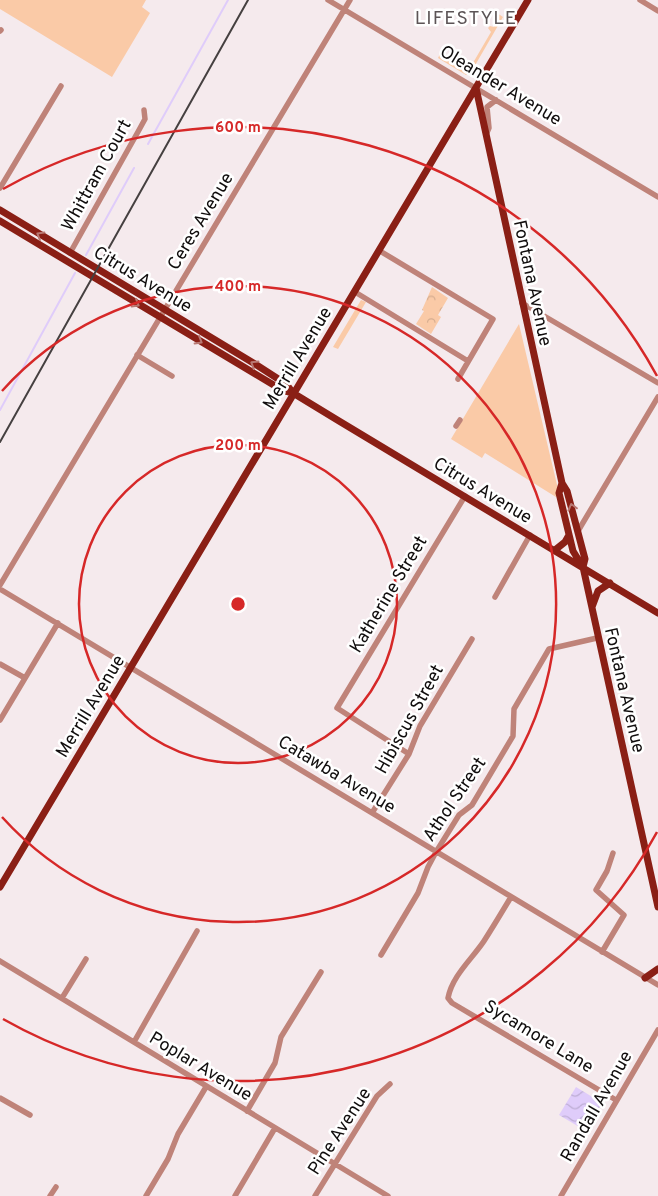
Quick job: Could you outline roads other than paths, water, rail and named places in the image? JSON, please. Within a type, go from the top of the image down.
[{"type":"main road","name":"Merrill Avenue","points":[[0,887],[528,0]]},
{"type":"main road","name":"Fontana Avenue","points":[[476,88],[562,483],[567,491],[585,558],[583,567]]},
{"type":"main road","name":"Citrus Avenue","points":[[0,210],[278,379],[293,393],[658,613]]},
{"type":"main road","name":"Citrus Avenue","points":[[0,221],[282,390],[293,393]]},
{"type":"main road","name":"Fontana Avenue","points":[[562,483],[559,493],[573,551],[583,567],[658,906]]},
{"type":"main road","points":[[555,550],[565,542],[569,534]]},
{"type":"main road","points":[[592,607],[598,591],[610,583]]},
{"type":"main road","points":[[646,978],[658,969]]},
{"type":"street","name":"Oleander Avenue","points":[[328,0],[658,197]]},
{"type":"street","name":"Ceres Avenue","points":[[0,587],[350,0]]},
{"type":"street","points":[[640,0],[658,11]]},
{"type":"street","points":[[0,188],[61,86]]},
{"type":"street","points":[[486,135],[488,128],[487,107],[496,100]]},
{"type":"street","name":"Whittram Court","points":[[70,253],[145,119],[144,110]]},
{"type":"street","points":[[380,251],[493,319],[458,378]]},
{"type":"street","points":[[355,292],[468,361]]},
{"type":"street","points":[[522,303],[658,383]]},
{"type":"street","points":[[137,356],[172,376]]},
{"type":"street","points":[[578,531],[658,396]]},
{"type":"street","points":[[456,426],[460,420]]},
{"type":"street","name":"Katherine Street","points":[[409,754],[337,708],[465,496]]},
{"type":"street","points":[[495,597],[530,535]]},
{"type":"street","name":"Catawba Avenue","points":[[0,587],[658,986]]},
{"type":"street","points":[[0,720],[58,623]]},
{"type":"street","name":"Athol Street","points":[[381,955],[418,894],[436,852],[459,815],[472,805],[514,736],[514,709],[549,650],[598,638]]},
{"type":"street","name":"Hibiscus Street","points":[[372,813],[409,754],[415,743],[420,726],[472,639]]},
{"type":"street","points":[[0,664],[25,678]]},
{"type":"street","points":[[602,952],[624,915],[596,890],[607,871],[613,853]]},
{"type":"street","name":"Sycamore Lane","points":[[511,897],[483,942],[470,957],[449,990],[448,998],[452,1003],[616,1100]]},
{"type":"street","points":[[134,1042],[197,931]]},
{"type":"street","points":[[62,998],[86,958]]},
{"type":"street","name":"Poplar Avenue","points":[[0,961],[388,1196]]},
{"type":"street","points":[[247,1111],[274,1063],[281,1037],[321,972]]},
{"type":"street","name":"Randall Avenue","points":[[561,1196],[658,1030]]},
{"type":"street","name":"Pine Avenue","points":[[315,1196],[377,1096],[390,1084]]},
{"type":"street","points":[[146,1196],[168,1159],[176,1138],[206,1087]]},
{"type":"street","points":[[0,1098],[30,1115]]},
{"type":"street","points":[[235,1196],[275,1128]]},
{"type":"street","points":[[50,1196],[56,1187]]},
{"type":"water","points":[[576,1087],[599,1101],[601,1105],[586,1131],[559,1115]]},
{"type":"waterway","points":[[148,144],[228,0]]},
{"type":"waterway","points":[[86,255],[134,168]]},
{"type":"waterway","points":[[0,410],[75,273]]},
{"type":"railway","points":[[0,442],[248,0]]},
{"type":"district","name":"LIFESTYLE","points":[[466,17]]}]
